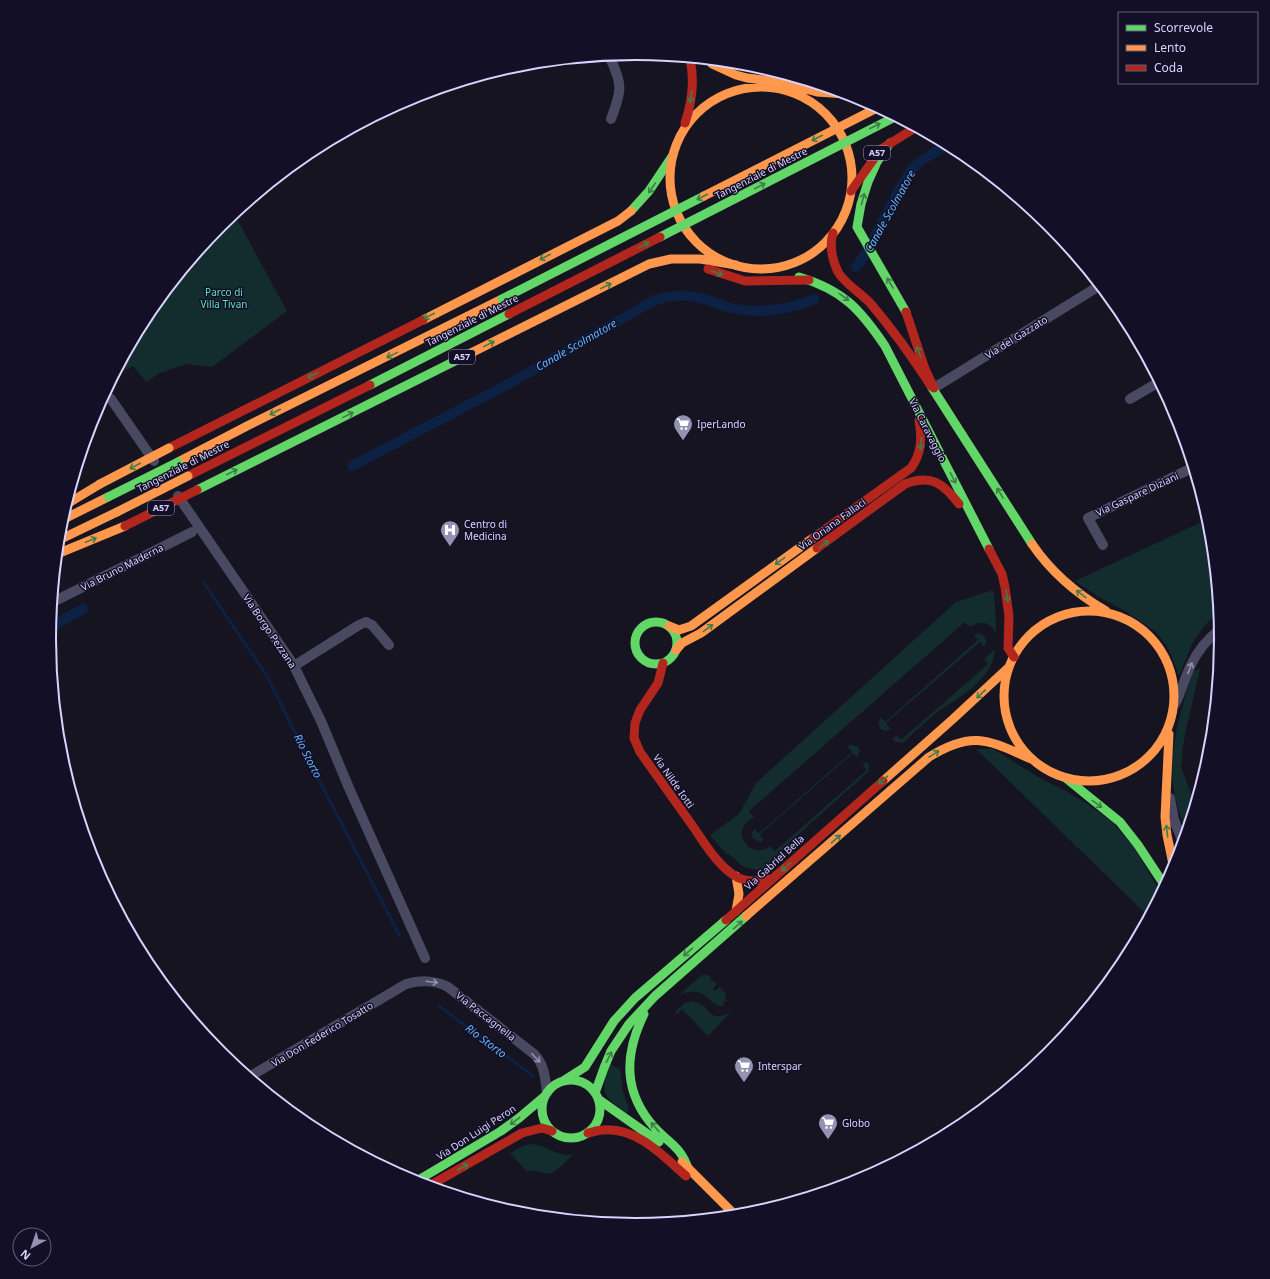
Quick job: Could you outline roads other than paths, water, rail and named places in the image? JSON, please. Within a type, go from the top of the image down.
[{"type":"main road","points":[[690,63],[693,87],[687,116],[670,168],[671,190],[674,205],[680,219],[692,237],[703,248],[715,256],[736,265],[761,268],[782,266],[801,259],[819,248],[833,233],[844,215],[851,191],[852,177],[847,148],[833,123],[824,112],[812,103],[787,91],[741,83],[733,80],[722,73],[715,66]]},
{"type":"main road","points":[[720,67],[736,75],[747,78],[779,82],[817,92],[825,93]]},
{"type":"main road","points":[[681,133],[698,112],[720,96],[740,89],[767,87]]},
{"type":"main road","points":[[800,96],[828,99],[838,98]]},
{"type":"main road","name":"Tangenziale di Mestre","points":[[70,516],[466,318],[871,111]]},
{"type":"main road","name":"Tangenziale di Mestre","points":[[65,537],[473,333],[889,119]]},
{"type":"main road","name":"A57","points":[[851,191],[881,149],[911,131]]},
{"type":"main road","points":[[890,143],[880,155],[870,174],[857,227],[905,310],[925,369],[934,388]]},
{"type":"main road","points":[[74,499],[169,448],[618,221],[642,201],[654,186],[673,155]]},
{"type":"main road","points":[[833,233],[830,244],[831,254],[836,270],[841,277],[868,301],[934,388],[1029,539],[1047,564],[1067,583],[1089,600],[1114,615],[1136,625],[1150,637],[1162,651],[1172,673],[1175,704],[1166,756],[1165,817],[1172,857]]},
{"type":"main road","name":"A57","points":[[63,552],[125,526],[649,264],[671,259],[700,259],[736,265]]},
{"type":"main road","name":"A57","points":[[680,259],[698,264],[730,278],[745,281],[809,280]]},
{"type":"main road","name":"Via Caravaggio","points":[[761,268],[809,280],[834,290],[862,312],[885,346],[1002,574],[1010,616],[1008,648],[1014,656]]},
{"type":"main road","name":"Via Oriana Fallaci","points":[[669,626],[674,630],[679,630],[691,626],[911,468],[919,456],[922,441],[916,406]]},
{"type":"main road","name":"Via Oriana Fallaci","points":[[676,650],[682,643],[701,633],[888,498],[900,487],[914,480],[929,480],[942,485],[950,491],[989,548]]},
{"type":"main road","points":[[1031,759],[1016,739],[1006,716],[1004,692],[1009,667],[1014,656],[1029,636],[1050,620],[1062,615],[1088,611],[1114,615]]},
{"type":"main road","points":[[645,661],[651,664],[664,663],[669,660],[676,650],[676,637],[674,631],[669,626],[659,622],[647,624],[637,633],[635,639],[636,652],[652,671],[655,688]]},
{"type":"main road","name":"Via Nilde Iotti","points":[[664,663],[655,688],[640,710],[635,723],[634,738],[640,752],[714,855],[736,876],[754,882],[772,879]]},
{"type":"main road","name":"Via Gabriel Bella","points":[[564,1081],[584,1067],[614,1021],[635,998],[736,911],[953,719],[1009,667]]},
{"type":"main road","points":[[435,1183],[522,1133],[542,1128],[552,1131],[558,1135],[570,1138],[583,1136],[594,1128],[600,1114],[597,1096],[603,1068],[626,1027],[651,1001],[929,757],[943,748],[963,742],[987,741],[1000,745],[1031,759],[1054,774],[1067,779],[1083,782],[1099,782],[1130,772],[1144,763],[1155,752],[1171,724]]},
{"type":"main road","points":[[1067,779],[1079,791],[1109,813],[1123,826],[1145,853],[1161,880]]},
{"type":"main road","points":[[736,876],[739,885],[740,898],[736,911]]},
{"type":"main road","points":[[651,1001],[639,1024],[630,1054],[630,1068],[633,1088],[640,1108],[654,1127],[682,1154],[691,1171]]},
{"type":"main road","points":[[552,1131],[543,1118],[542,1107],[546,1095],[554,1086],[564,1081],[578,1081],[590,1088],[597,1096],[652,1136],[691,1171],[730,1210]]},
{"type":"main road","name":"Via Don Luigi Peron","points":[[422,1178],[501,1131],[546,1095]]},
{"type":"main road","points":[[588,1133],[596,1130],[611,1128],[624,1130],[638,1137],[698,1186],[723,1212]]},
{"type":"street","points":[[611,119],[619,97],[620,83],[618,73],[612,61]]},
{"type":"street","name":"Via del Gazzato","points":[[934,388],[1095,288]]},
{"type":"street","points":[[1130,399],[1155,385]]},
{"type":"street","name":"Via Borgo Pezzana","points":[[109,398],[143,445],[294,666],[321,721],[349,788],[425,958]]},
{"type":"street","name":"Via Gaspare Diziani","points":[[1103,545],[1088,518],[1188,470]]},
{"type":"street","name":"Via Bruno Maderna","points":[[57,600],[192,532]]},
{"type":"street","points":[[294,666],[366,622],[372,625],[389,645]]},
{"type":"street","points":[[1175,704],[1182,691],[1194,659],[1214,635]]},
{"type":"street","points":[[1166,777],[1174,820],[1180,834]]},
{"type":"street","name":"Via Paccagnella","points":[[396,990],[406,984],[414,982],[438,982],[448,987],[538,1058],[543,1068],[546,1095]]},
{"type":"street","name":"Via Don Federico Tosatto","points":[[253,1075],[396,990]]},
{"type":"street","points":[[691,1171],[707,1182],[736,1209]]},
{"type":"waterway","name":"Canale Scolmatore","points":[[856,267],[867,252],[897,193],[912,169],[921,161],[941,148]]},
{"type":"waterway","name":"Canale Scolmatore","points":[[352,466],[514,381],[653,301],[667,297],[686,296],[700,298],[736,309],[762,311],[788,307],[814,299]]},
{"type":"waterway","name":"Rio Storto","points":[[204,583],[267,676],[309,761],[400,936]]},
{"type":"waterway","name":"Canale Scolmatore","points":[[56,623],[83,609]]},
{"type":"waterway","name":"Rio Storto","points":[[439,1006],[533,1076]]},
{"type":"place","name":"IperLando","points":[[683,441]]},
{"type":"place","name":"Centro di Medicina","points":[[450,547]]},
{"type":"place","name":"Interspar","points":[[744,1083]]},
{"type":"place","name":"Globo","points":[[828,1140]]},
{"type":"park label","name":"Parco di Villa Tivan","points":[[224,298]]}]
